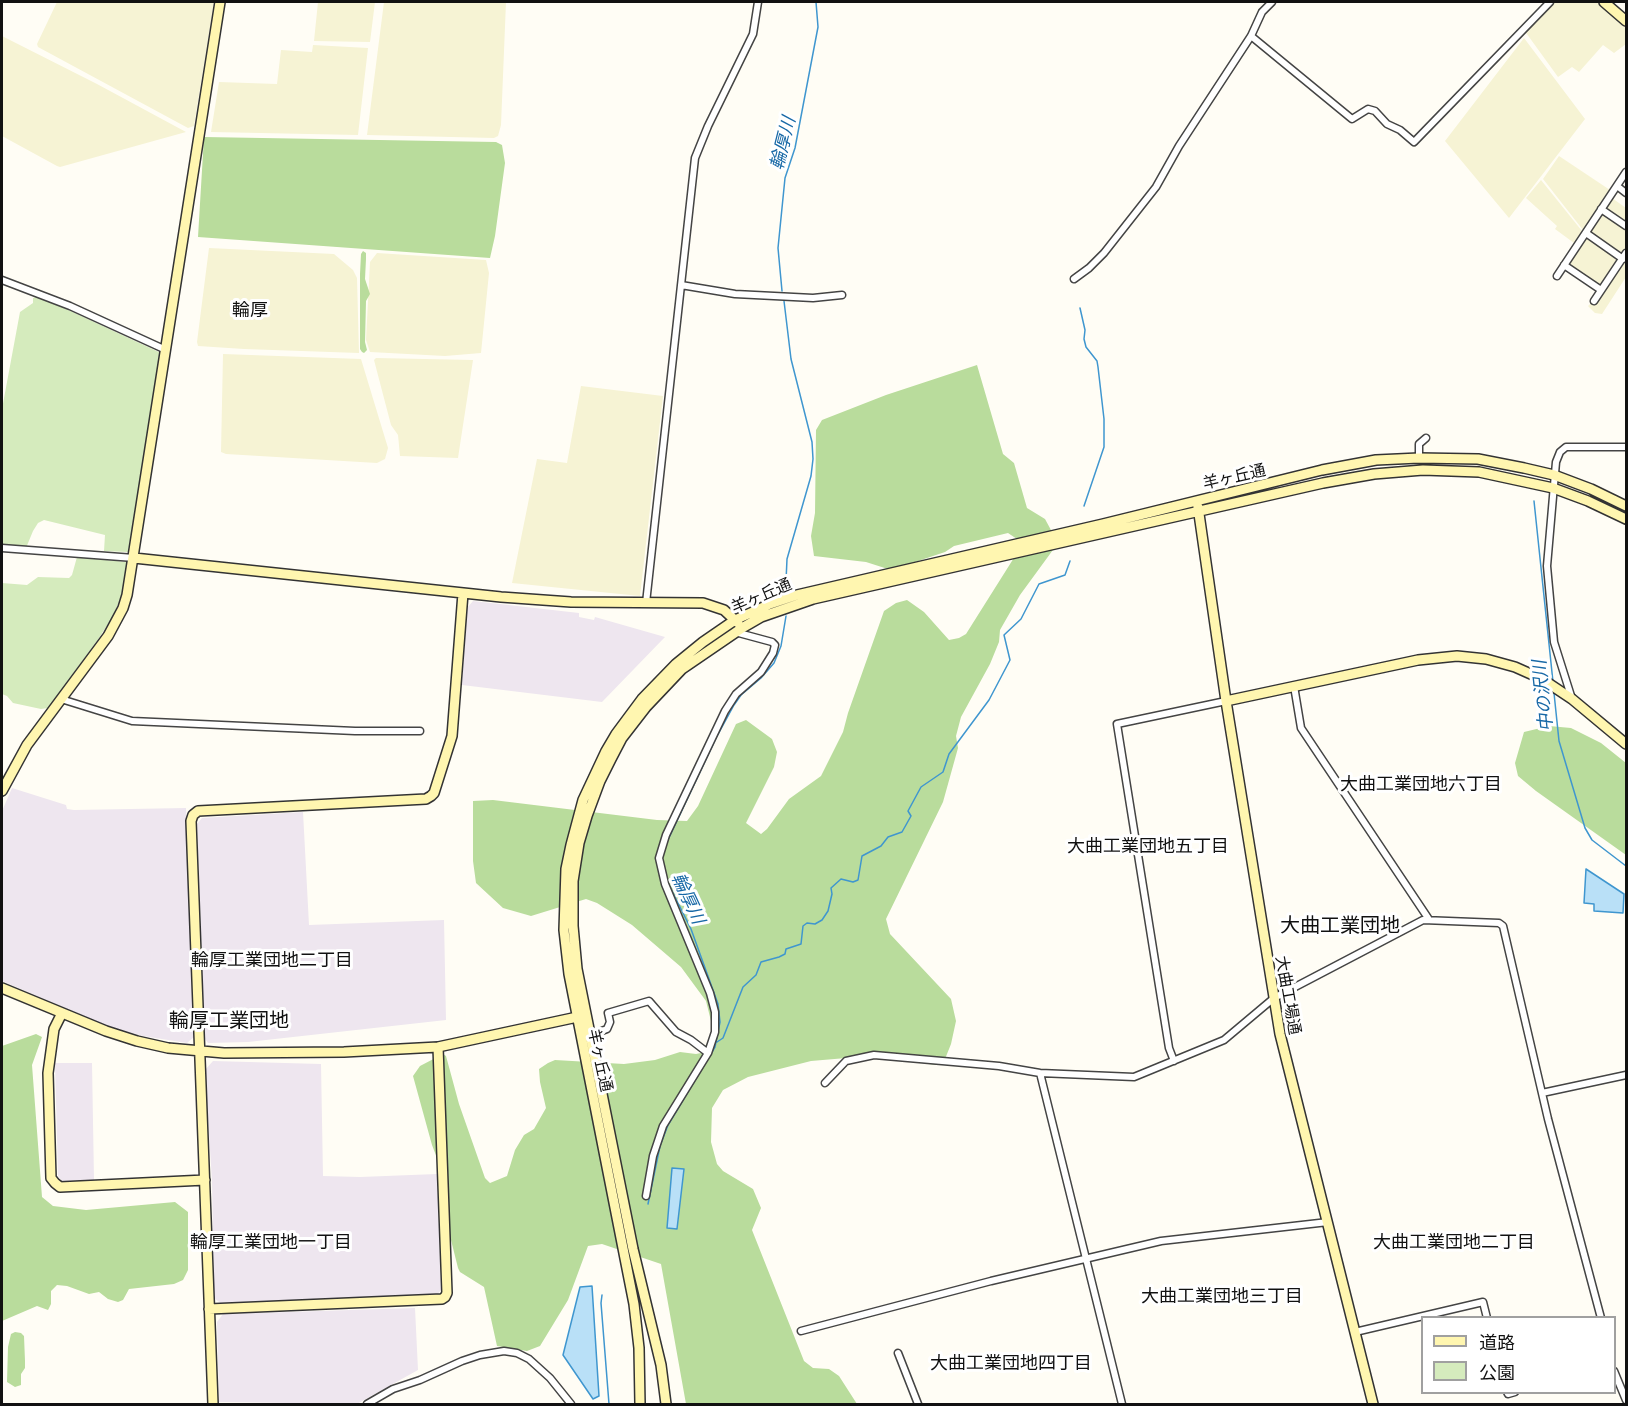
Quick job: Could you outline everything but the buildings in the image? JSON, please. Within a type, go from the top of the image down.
[{"type":"street","points":[[2,791],[27,746],[108,636],[123,608],[134,558],[220,2]]},
{"type":"street","points":[[646,603],[695,158],[753,34],[758,2]]},
{"type":"street","points":[[1074,279],[1104,253],[1156,187],[1179,146],[1251,36],[1262,12],[1272,2]]},
{"type":"street","points":[[1251,36],[1352,119],[1368,109],[1375,111],[1387,124],[1400,130],[1414,142],[1550,2]]},
{"type":"street","points":[[1604,2],[1626,21]]},
{"type":"street","points":[[1557,276],[1626,172]]},
{"type":"street","points":[[1617,186],[1626,193]]},
{"type":"street","points":[[1601,209],[1626,226]]},
{"type":"street","points":[[1586,233],[1624,256],[1594,301]]},
{"type":"street","points":[[1564,265],[1601,290]]},
{"type":"street","points":[[2,280],[70,306],[166,350]]},
{"type":"street","points":[[681,285],[735,294],[813,298],[842,295]]},
{"type":"street","points":[[1419,458],[1419,444],[1426,438]]},
{"type":"street","points":[[1572,699],[1554,642],[1547,566],[1554,475],[1560,452],[1566,447],[1626,447]]},
{"type":"street","name":"羊ヶ丘通","points":[[737,627],[770,604],[797,595],[1103,524],[1322,470],[1376,460],[1478,459],[1554,475],[1626,506]]},
{"type":"street","name":"羊ヶ丘通","points":[[640,1404],[639,1348],[634,1304],[582,1016],[569,974],[564,930],[566,869],[583,800],[606,751],[642,699],[676,664],[703,642],[761,617],[813,599],[1323,483],[1400,471],[1479,471],[1553,488],[1626,519]]},
{"type":"street","name":"大曲工場通","points":[[1197,501],[1226,701],[1274,998],[1283,1044],[1373,1404]]},
{"type":"street","points":[[2,548],[134,558],[463,593],[571,602],[712,605],[724,610],[737,627],[775,645],[761,672],[736,694],[725,711],[666,835],[659,858],[665,884],[715,1012],[715,1032],[708,1053],[663,1126],[653,1155],[646,1196]]},
{"type":"street","points":[[213,1404],[191,821],[193,815],[198,811],[426,799],[431,796],[448,752],[453,728],[463,593]]},
{"type":"street","points":[[1174,1061],[1169,1048],[1118,724],[1418,660],[1458,656],[1486,659],[1530,673],[1572,699],[1626,744]]},
{"type":"street","points":[[1294,686],[1301,728],[1428,918]]},
{"type":"street","points":[[61,699],[132,721],[356,731],[420,731]]},
{"type":"street","points":[[825,1083],[846,1060],[874,1054],[999,1066],[1040,1073],[1134,1077],[1224,1040],[1274,998],[1428,918],[1499,923],[1503,926],[1542,1093],[1601,1316]]},
{"type":"street","points":[[2,988],[106,1031],[137,1041],[199,1052],[322,1053],[438,1047],[582,1016]]},
{"type":"street","points":[[591,1035],[604,1031],[608,1027],[610,1022],[608,1013],[649,1001],[676,1032],[692,1040],[708,1053]]},
{"type":"street","points":[[62,1013],[54,1029],[48,1073],[51,1178],[55,1183],[60,1186],[205,1180]]},
{"type":"street","name":"羊ヶ丘通","points":[[582,1016],[591,1035],[633,1249],[661,1365],[666,1404]]},
{"type":"street","points":[[209,1309],[442,1299],[445,1297],[447,1281],[438,1047]]},
{"type":"street","points":[[1040,1073],[1122,1404]]},
{"type":"street","points":[[1542,1093],[1626,1075]]},
{"type":"street","points":[[801,1331],[1161,1240],[1328,1222]]},
{"type":"street","points":[[1423,1316],[1483,1302],[1487,1316]]},
{"type":"street","points":[[1355,1332],[1421,1317]]},
{"type":"street","points":[[367,1404],[393,1389],[420,1380],[462,1361],[504,1351],[517,1353],[529,1359],[550,1378],[571,1404]]},
{"type":"street","points":[[898,1353],[918,1404]]},
{"type":"street","points":[[1616,1376],[1626,1400]]},
{"type":"shaded area","points":[[57,2],[214,2],[194,126],[188,128],[38,47],[37,44]]},
{"type":"shaded area","points":[[318,2],[375,2],[370,42],[314,41]]},
{"type":"shaded area","points":[[384,2],[506,2],[501,125],[498,136],[494,138],[367,135]]},
{"type":"shaded area","points":[[1552,2],[1599,2],[1626,27],[1626,44],[1614,53],[1603,45],[1579,72],[1572,67],[1558,77],[1524,30]]},
{"type":"shaded area","points":[[2,36],[186,132],[57,166],[2,136]]},
{"type":"shaded area","points":[[1524,38],[1585,119],[1509,218],[1445,141]]},
{"type":"shaded area","points":[[313,45],[368,48],[358,135],[211,132],[219,82],[277,84],[281,50],[312,52]]},
{"type":"shaded area","points":[[1559,156],[1610,190],[1583,230],[1543,179]]},
{"type":"shaded area","points":[[1541,180],[1582,231],[1574,243],[1555,229],[1557,226],[1526,198]]},
{"type":"shaded area","points":[[1612,198],[1626,208],[1626,223],[1605,208]]},
{"type":"shaded area","points":[[1602,212],[1626,228],[1626,247],[1622,253],[1589,231]]},
{"type":"shaded area","points":[[1586,237],[1619,259],[1600,287],[1567,265]]},
{"type":"shaded area","points":[[209,248],[334,254],[353,270],[357,278],[359,353],[198,346]]},
{"type":"shaded area","points":[[377,253],[486,260],[489,273],[481,353],[445,356],[370,352],[366,340],[370,262]]},
{"type":"shaded area","points":[[1626,256],[1626,277],[1602,314],[1595,313],[1588,306],[1595,303]]},
{"type":"shaded area","points":[[223,354],[361,359],[388,448],[385,459],[377,463],[221,452]]},
{"type":"shaded area","points":[[376,358],[473,360],[458,458],[400,456],[398,435],[391,425],[374,360]]},
{"type":"shaded area","points":[[581,386],[663,396],[640,596],[512,583],[537,459],[567,463]]},
{"type":"shaded area","points":[[473,601],[579,613],[579,617],[594,620],[595,617],[665,637],[602,702],[462,685],[467,608]]},
{"type":"shaded area","points":[[12,788],[66,805],[67,809],[74,810],[186,808],[194,1037],[187,1043],[143,1036],[110,1027],[2,981],[2,811]]},
{"type":"shaded area","points":[[303,812],[309,925],[444,920],[446,1020],[248,1042],[208,1043],[205,1039],[197,824],[202,818]]},
{"type":"shaded area","points":[[213,1061],[321,1064],[323,1176],[437,1174],[441,1290],[436,1296],[223,1305],[214,1298],[212,1181],[205,1070]]},
{"type":"shaded area","points":[[55,1063],[92,1063],[94,1180],[62,1181],[58,1176]]},
{"type":"shaded area","points":[[415,1308],[418,1370],[357,1404],[219,1402],[217,1322],[223,1314]]},
{"type":"green space","points":[[204,137],[496,142],[502,145],[505,163],[490,258],[198,237]]},
{"type":"green space","points":[[363,251],[366,253],[365,279],[370,294],[366,301],[365,342],[367,350],[364,353],[360,349],[360,274]]},
{"type":"green space","points":[[38,296],[161,353],[128,552],[104,551],[105,535],[44,520],[38,523],[26,548],[2,545],[2,409],[20,312],[33,303],[33,298]]},
{"type":"green space","points":[[977,365],[1003,454],[1014,463],[1027,508],[1045,519],[1058,543],[1020,595],[1000,630],[999,642],[990,664],[961,717],[956,736],[958,748],[943,802],[886,919],[890,934],[951,999],[956,1021],[951,1044],[945,1059],[935,1065],[887,1057],[858,1057],[811,1061],[748,1077],[723,1090],[712,1108],[711,1142],[717,1164],[723,1171],[753,1189],[761,1208],[752,1230],[804,1361],[813,1368],[829,1369],[839,1376],[857,1404],[686,1404],[661,1264],[602,1244],[588,1246],[568,1300],[540,1346],[527,1351],[497,1346],[484,1287],[460,1272],[458,1268],[443,1208],[447,1184],[432,1145],[413,1076],[420,1066],[443,1054],[446,1056],[459,1104],[485,1178],[490,1183],[507,1176],[515,1150],[524,1135],[534,1129],[546,1108],[539,1069],[555,1060],[624,1064],[655,1060],[680,1052],[701,1053],[712,1035],[712,1025],[706,1001],[681,967],[632,925],[597,903],[586,899],[531,916],[503,908],[476,883],[473,861],[473,801],[493,800],[657,820],[687,821],[698,806],[736,724],[746,720],[772,739],[777,752],[774,767],[746,823],[761,834],[767,829],[789,799],[821,776],[843,732],[884,611],[896,603],[907,600],[924,612],[949,640],[959,638],[966,634],[1017,553],[1017,539],[1008,533],[954,546],[945,552],[891,570],[866,562],[814,556],[811,536],[815,513],[816,430],[822,420],[886,395]]},
{"type":"green space","points":[[77,557],[128,563],[121,597],[113,616],[48,708],[41,709],[13,703],[2,694],[2,583],[27,585],[38,577],[69,578]]},
{"type":"green space","points":[[1549,726],[1571,728],[1601,743],[1626,763],[1626,855],[1518,776],[1515,763],[1524,732]]},
{"type":"green space","points":[[36,1034],[42,1037],[32,1065],[42,1197],[53,1206],[86,1210],[175,1202],[188,1212],[188,1270],[183,1280],[174,1284],[129,1289],[123,1300],[118,1302],[108,1299],[99,1292],[89,1294],[57,1285],[51,1291],[51,1304],[48,1310],[37,1306],[2,1321],[2,1046]]},
{"type":"green space","points":[[15,1332],[24,1336],[25,1368],[21,1374],[21,1385],[15,1387],[7,1382],[8,1347],[11,1334]]},
{"type":"water","points":[[1586,869],[1624,894],[1623,913],[1594,911],[1594,904],[1584,903]]},
{"type":"water","points":[[672,1168],[684,1169],[677,1229],[667,1228]]},
{"type":"water","points":[[592,1286],[599,1396],[593,1399],[563,1355],[580,1287]]},
{"type":"waterway","name":"輪厚川","points":[[782,291],[778,248],[785,178],[795,148],[818,27],[816,2]]},
{"type":"waterway","name":"輪厚川","points":[[784,301],[791,359],[812,442],[813,459],[811,476],[787,559],[786,581]]},
{"type":"waterway","points":[[1080,308],[1086,347],[1097,361],[1104,419],[1104,447],[1084,506]]},
{"type":"waterway","name":"中の沢川","points":[[1534,501],[1553,682]]},
{"type":"waterway","points":[[717,1042],[723,1038],[743,987],[756,975],[761,962],[779,957],[785,954],[786,949],[801,944],[803,926],[822,920],[828,911],[831,888],[841,879],[853,882],[858,880],[862,856],[881,846],[888,837],[902,832],[911,816],[908,811],[921,787],[943,772],[949,754],[989,700],[1010,660],[1004,635],[1021,619],[1039,584],[1065,575],[1070,561]]},
{"type":"waterway","name":"輪厚川","points":[[666,844],[734,705],[741,695],[774,663],[781,646],[786,616]]},
{"type":"waterway","name":"中の沢川","points":[[1554,693],[1559,741],[1585,828],[1592,840],[1626,866]]},
{"type":"waterway","name":"輪厚川","points":[[648,1204],[660,1146],[668,1125],[715,1047],[720,1022],[718,1004],[691,929],[667,881]]},
{"type":"waterway","name":"輪厚川","points":[[602,1295],[609,1404]]},
{"type":"district","name":"輪厚","points":[[250,309]]},
{"type":"district","name":"大曲工業団地六丁目","points":[[1421,783]]},
{"type":"district","name":"大曲工業団地五丁目","points":[[1148,845]]},
{"type":"district","name":"大曲工業団地","points":[[1340,924]]},
{"type":"district","name":"輪厚工業団地二丁目","points":[[272,959]]},
{"type":"district","name":"輪厚工業団地","points":[[229,1019]]},
{"type":"district","name":"輪厚工業団地一丁目","points":[[271,1241]]},
{"type":"district","name":"大曲工業団地二丁目","points":[[1454,1241]]},
{"type":"district","name":"大曲工業団地三丁目","points":[[1222,1295]]},
{"type":"district","name":"大曲工業団地四丁目","points":[[1011,1362]]}]
